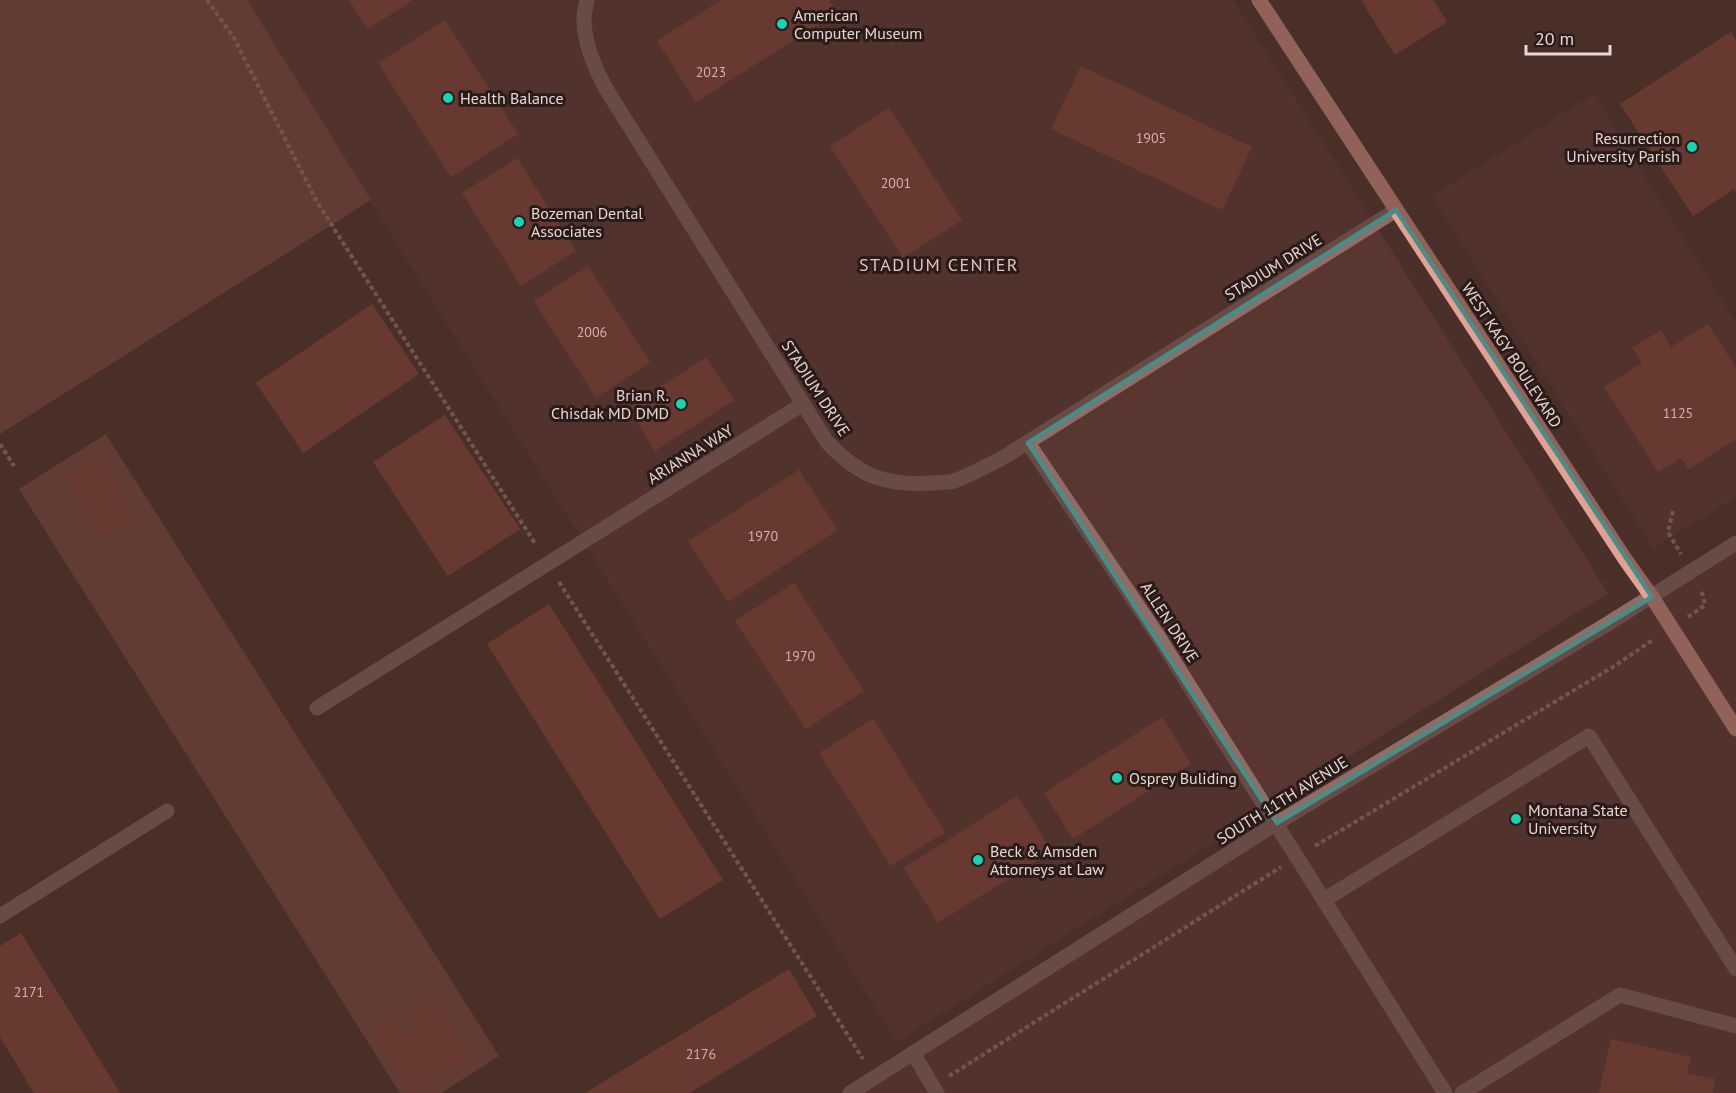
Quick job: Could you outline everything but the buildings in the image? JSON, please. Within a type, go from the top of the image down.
[{"type":"main road","name":"WEST KAGY BOULEVARD","points":[[1260,0],[1625,559],[1672,627],[1736,729]]},
{"type":"street","name":"STADIUM DRIVE","points":[[587,0],[584,19],[588,43],[601,80],[827,442],[856,470],[876,478],[900,483],[952,482],[1001,459],[1396,210]]},
{"type":"street","name":"ARIANNA WAY","points":[[317,708],[803,404]]},
{"type":"street","name":"ALLEN DRIVE","points":[[1028,444],[1158,636],[1445,1093]]},
{"type":"street","name":"SOUTH 11TH AVENUE","points":[[850,1093],[1277,823],[1652,597],[1736,543]]},
{"type":"street","points":[[1324,900],[1589,736],[1736,969]]},
{"type":"street","points":[[0,916],[167,811]]},
{"type":"street","points":[[1462,1093],[1620,995],[1736,1026]]},
{"type":"street","points":[[913,1053],[935,1090]]},
{"type":"path","points":[[0,444],[14,466]]},
{"type":"path","points":[[935,1090],[1297,857],[1616,665],[1705,605],[1701,589],[1668,532],[1673,511]]},
{"type":"highlighted area","points":[[1396,210],[1652,597],[1277,823],[1028,443]]},
{"type":"shaded area","points":[[0,0],[247,0],[371,200],[0,434]]},
{"type":"shaded area","name":"STADIUM CENTER","points":[[247,0],[1233,0],[1608,593],[897,1042],[337,148]]},
{"type":"shaded area","points":[[1594,94],[1736,323],[1736,497],[1653,548],[1432,196]]},
{"type":"shaded area","points":[[106,434],[499,1056],[441,1093],[400,1093],[19,489]]},
{"type":"shaded area","name":"Montana State University","points":[[1736,546],[1736,1093],[858,1093]]},
{"type":"place","name":"American Computer Museum","points":[[782,24]]},
{"type":"place","name":"Health Balance","points":[[448,98]]},
{"type":"place","name":"Resurrection University Parish","points":[[1692,147]]},
{"type":"place","name":"Bozeman Dental Associates","points":[[519,222]]},
{"type":"place","name":"Brian R. Chisdak MD DMD","points":[[681,404]]},
{"type":"place","name":"Osprey Buliding","points":[[1117,778]]},
{"type":"place","name":"Montana State University","points":[[1516,819]]},
{"type":"place","name":"Beck & Amsden Attorneys at Law","points":[[978,860]]},
{"type":"district","name":"STADIUM CENTER","points":[[939,265]]}]
